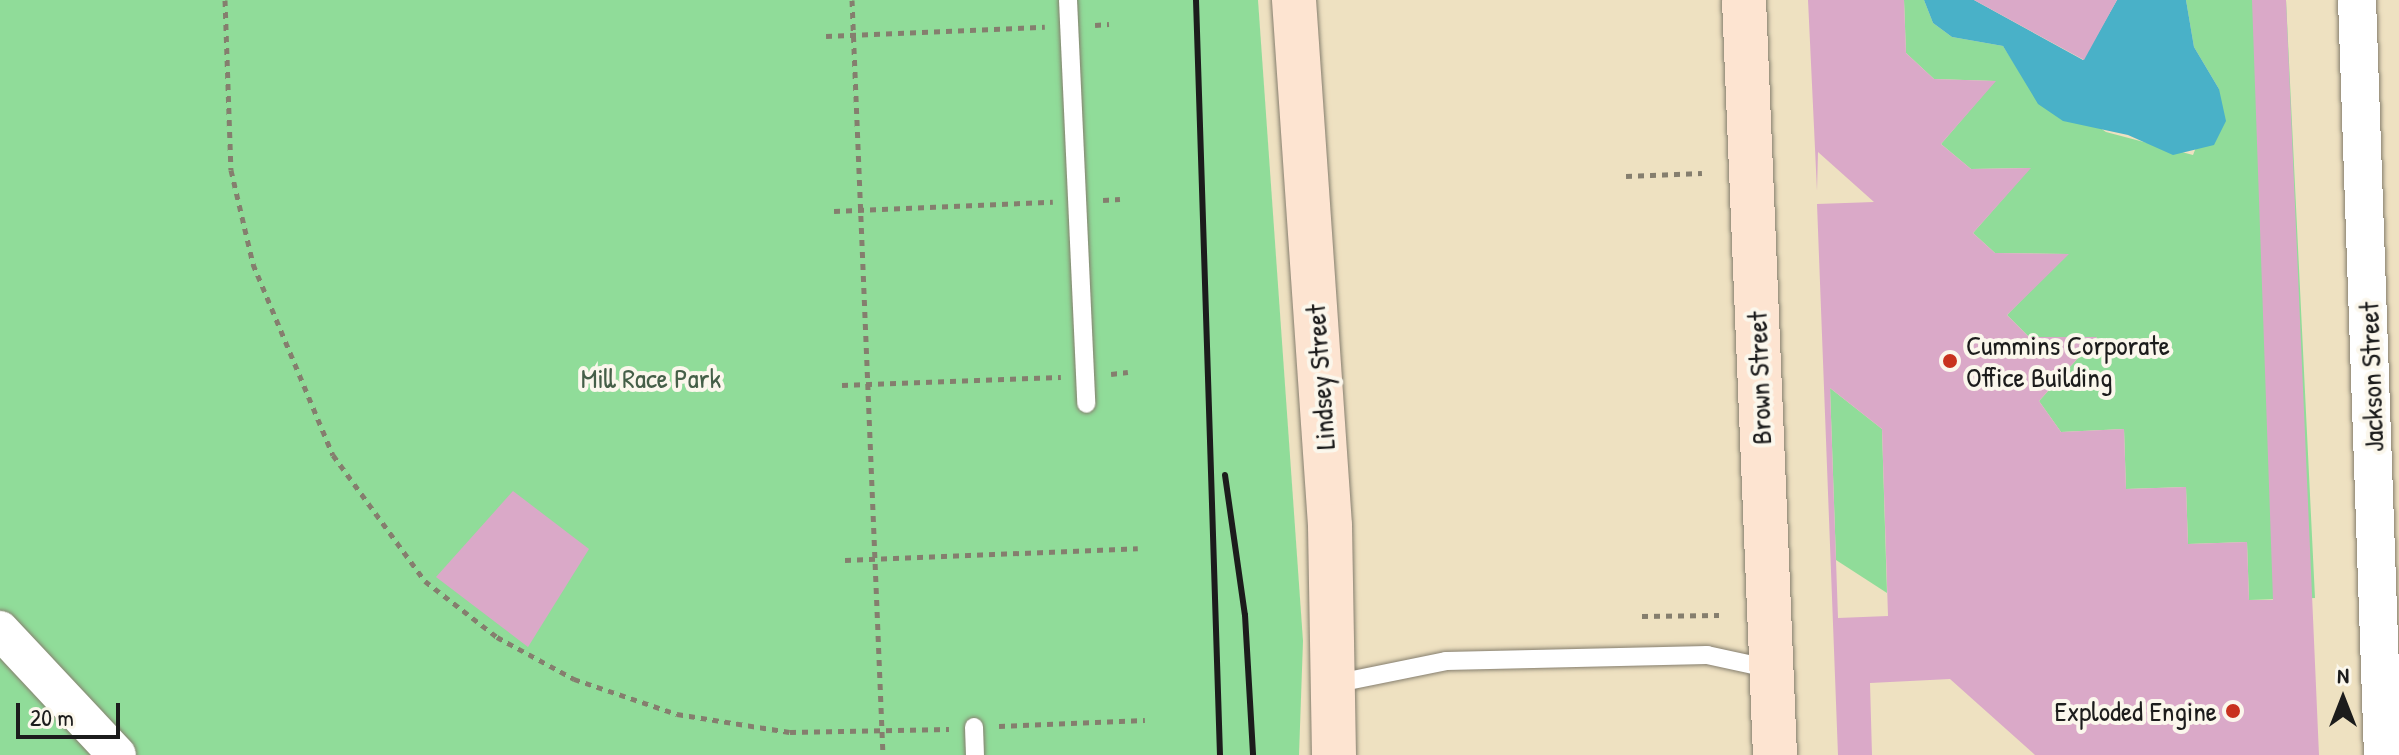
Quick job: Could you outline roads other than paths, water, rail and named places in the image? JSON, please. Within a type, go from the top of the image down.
[{"type":"main road","name":"Lindsey Street","points":[[1294,0],[1338,683],[1334,755]]},
{"type":"main road","name":"Brown Street","points":[[1744,0],[1775,755]]},
{"type":"street","name":"Jackson Street","points":[[2357,0],[2384,319],[2389,621],[2383,755]]},
{"type":"street","points":[[0,630],[117,755]]},
{"type":"lane","points":[[1068,0],[1086,404]]},
{"type":"lane","points":[[1338,683],[1446,661],[1707,655],[1771,669]]},
{"type":"lane","points":[[974,727],[975,755]]},
{"type":"water","points":[[1924,0],[1974,0],[2083,60],[2117,0],[2186,0],[2194,47],[2219,89],[2226,121],[2214,145],[2173,155],[2128,135],[2063,121],[2038,104],[2003,46],[1952,37],[1933,23]]},
{"type":"railway","points":[[1196,0],[1220,755]]},
{"type":"railway","points":[[1225,475],[1245,615],[1253,755]]},
{"type":"place","name":"Cummins Corporate Office Building","points":[[1950,361]]},
{"type":"place","name":"Exploded Engine","points":[[2233,711]]},
{"type":"park label","name":"Mill Race Park","points":[[651,378]]}]
